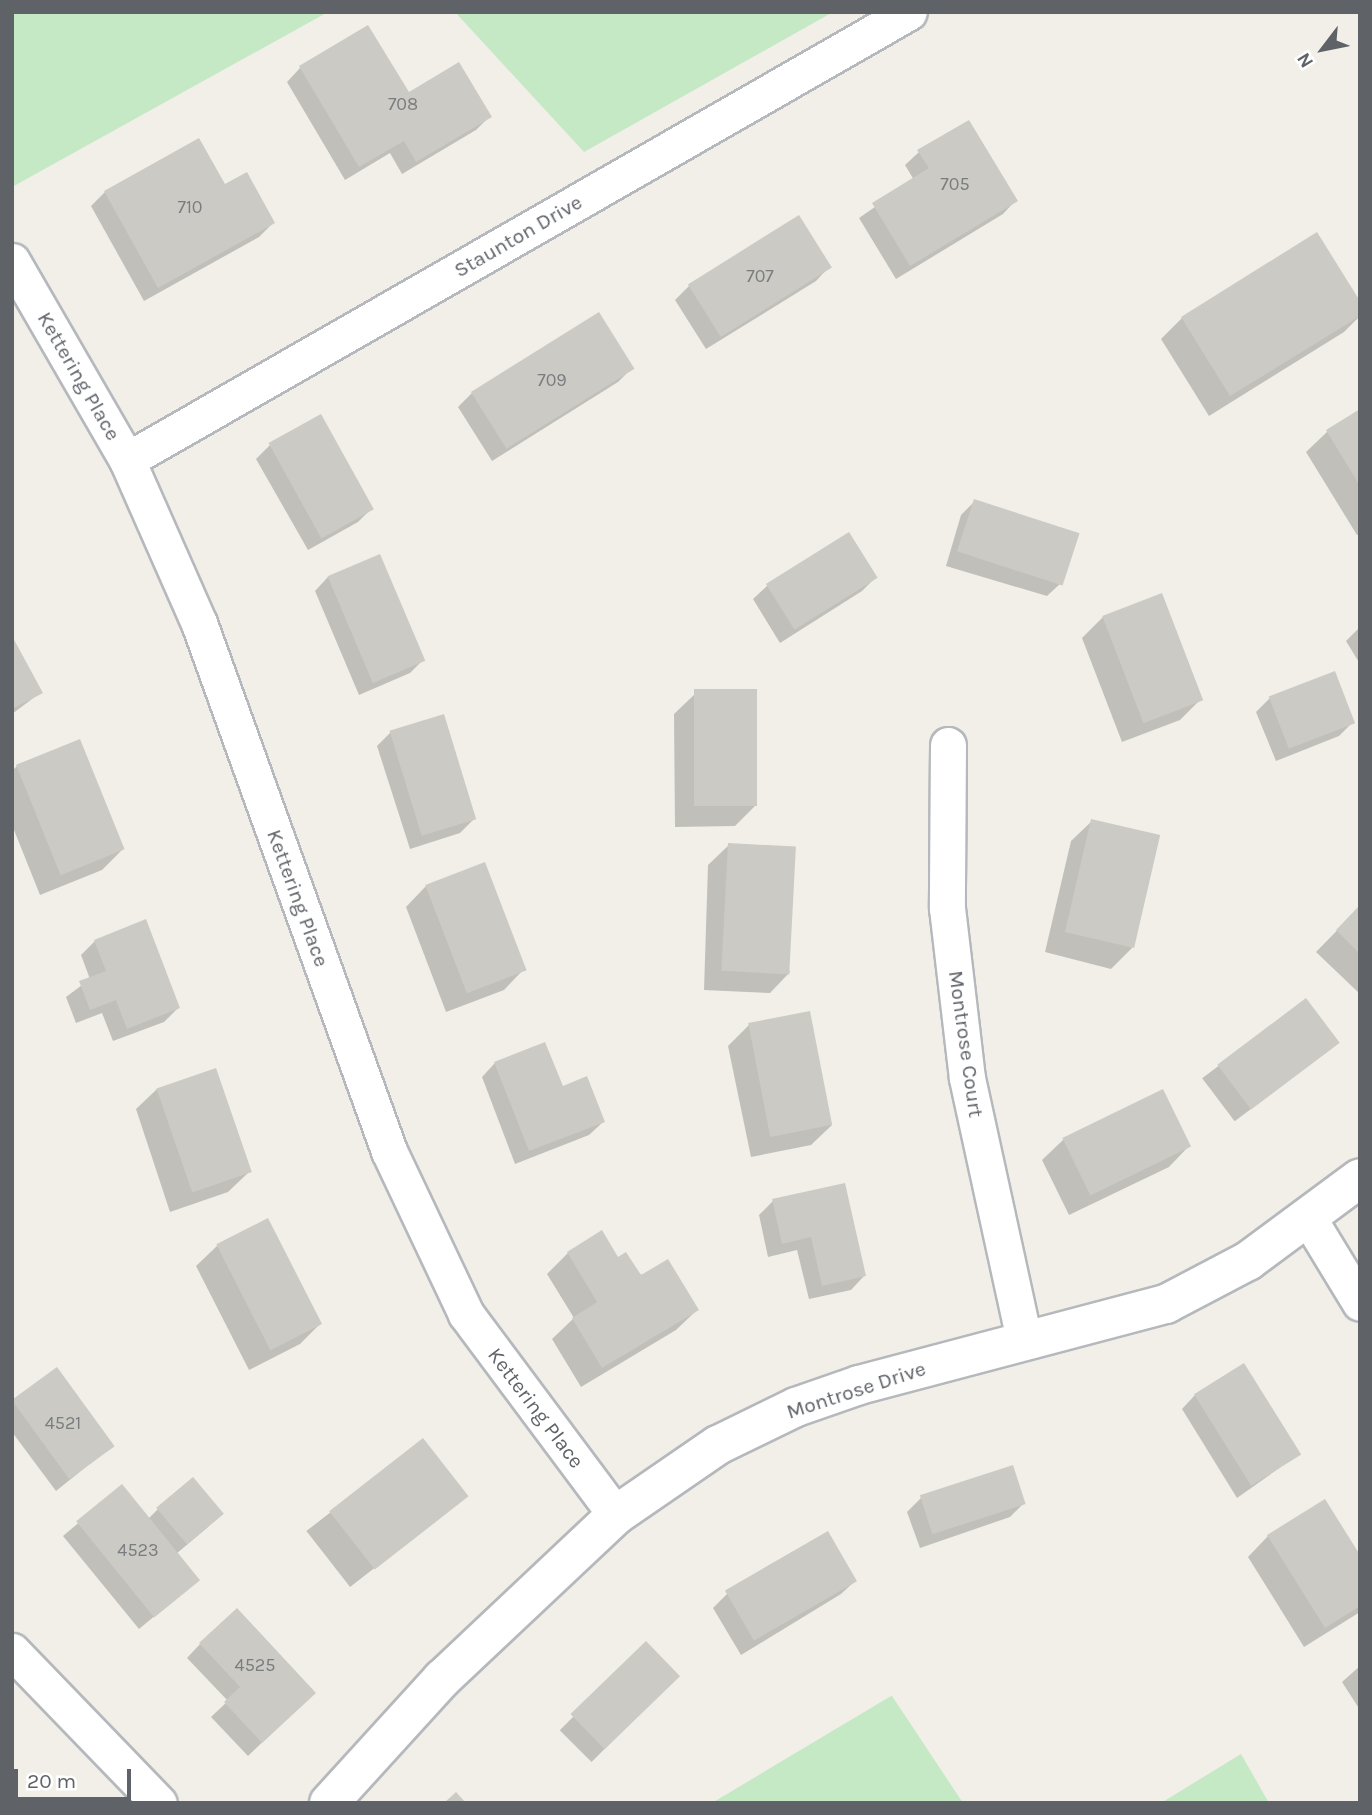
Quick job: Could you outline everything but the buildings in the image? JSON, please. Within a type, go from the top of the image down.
[{"type":"street","name":"Staunton Drive","points":[[127,460],[909,12]]},
{"type":"street","name":"Kettering Place","points":[[12,261],[127,460],[199,623],[389,1151],[466,1314],[615,1515]]},
{"type":"street","name":"Montrose Court","points":[[948,745],[947,908],[967,1078],[1024,1339]]},
{"type":"street","name":"Montrose Drive","points":[[329,1803],[442,1679],[615,1515],[718,1446],[796,1407],[1024,1339],[1095,1326],[1166,1304],[1248,1261],[1309,1219],[1360,1178]]},
{"type":"street","points":[[1309,1219],[1360,1303]]},
{"type":"street","points":[[12,1651],[159,1803]]},
{"type":"green space","points":[[12,12],[328,12],[12,187]]},
{"type":"green space","points":[[455,12],[833,12],[584,152]]},
{"type":"green space","points":[[891,1696],[963,1803],[712,1803]]},
{"type":"green space","points":[[1241,1754],[1269,1803],[1161,1803]]}]
